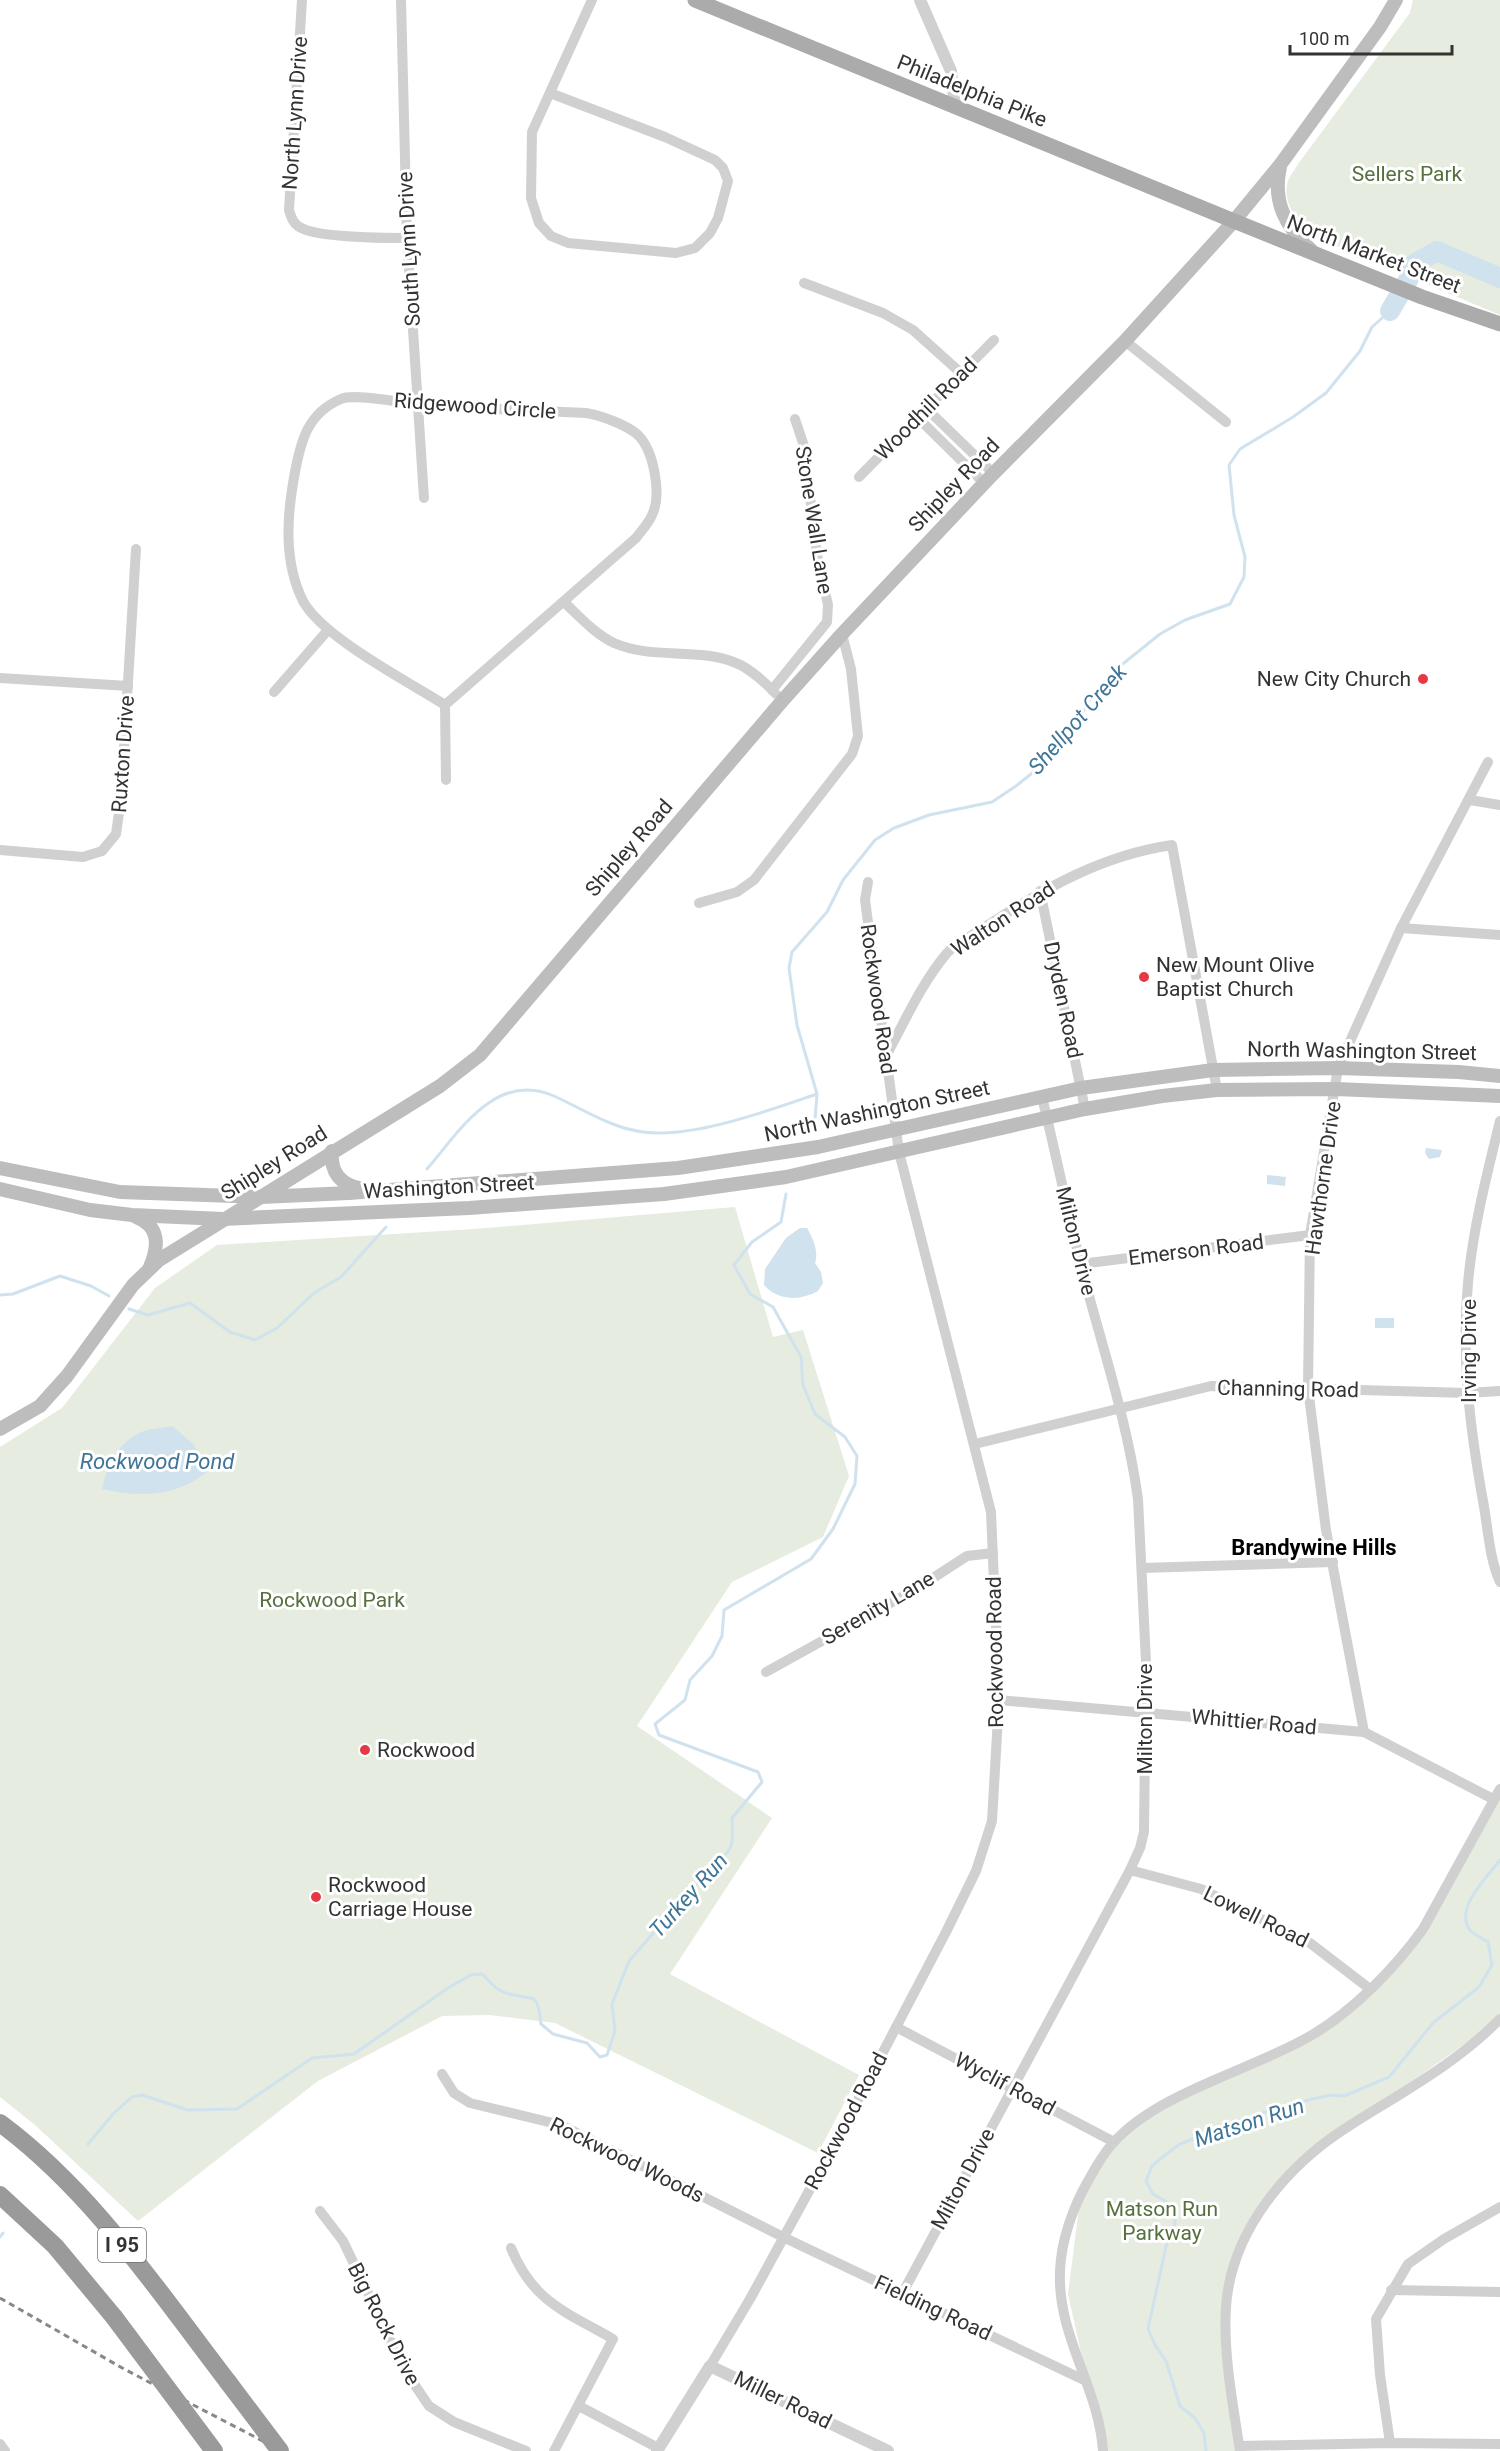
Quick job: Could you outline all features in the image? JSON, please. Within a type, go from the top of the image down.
[{"type":"highway","name":"I 95","points":[[0,2123],[61,2176],[101,2216],[280,2451]]},
{"type":"highway","name":"I 95","points":[[0,2195],[55,2246],[114,2317],[214,2451]]},
{"type":"main road","name":"Philadelphia Pike","points":[[695,0],[1234,221]]},
{"type":"main road","name":"Shipley Road","points":[[0,1429],[40,1406],[67,1376],[133,1285],[150,1267],[332,1151],[440,1086],[480,1055],[842,634],[989,478],[1125,341],[1234,221],[1280,165],[1380,27],[1396,0]]},
{"type":"main road","points":[[1280,165],[1277,192],[1279,207],[1291,230],[1313,252]]},
{"type":"main road","name":"North Market Street","points":[[1234,221],[1422,297],[1500,324]]},
{"type":"main road","name":"North Washington Street","points":[[261,1197],[429,1188],[678,1168],[786,1153],[1081,1088],[1213,1070],[1338,1068],[1459,1072],[1500,1076]]},
{"type":"main road","name":"North Washington Street","points":[[899,1152],[1085,1109],[1162,1096],[1217,1090],[1336,1089],[1500,1096]]},
{"type":"main road","points":[[332,1151],[333,1166],[342,1182],[352,1187],[381,1191]]},
{"type":"main road","name":"Washington Street","points":[[0,1189],[64,1205],[132,1215],[223,1220],[410,1211],[676,1193],[786,1177],[899,1152]]},
{"type":"main road","points":[[0,1168],[120,1192],[261,1197]]},
{"type":"main road","points":[[132,1215],[148,1224],[156,1234],[157,1246],[150,1267]]},
{"type":"street","name":"North Lynn Drive","points":[[302,0],[289,210],[296,225],[309,232],[407,238]]},
{"type":"street","name":"South Lynn Drive","points":[[401,0],[407,238],[424,498]]},
{"type":"street","points":[[550,93],[665,137],[716,160],[723,168],[728,181],[718,218],[710,233],[695,248],[676,253],[567,243],[551,236],[539,223],[531,198],[532,132],[592,0]]},
{"type":"street","points":[[920,0],[951,71],[955,106]]},
{"type":"street","points":[[804,282],[883,313],[913,330],[962,374]]},
{"type":"street","name":"Woodhill Road","points":[[859,477],[994,340]]},
{"type":"street","points":[[1125,341],[1226,422]]},
{"type":"street","name":"Ridgewood Circle","points":[[344,398],[418,404],[600,415],[638,435],[651,459],[656,480],[656,500],[652,515],[636,538],[565,603],[446,705],[328,630],[304,602],[288,549],[290,498],[301,440],[311,423],[327,407],[344,398]]},
{"type":"street","points":[[927,409],[989,478]]},
{"type":"street","points":[[918,418],[989,478]]},
{"type":"street","name":"Stone Wall Lane","points":[[772,690],[827,622],[828,605],[817,555],[804,446],[795,419]]},
{"type":"street","name":"Ruxton Drive","points":[[0,850],[83,857],[102,851],[116,834],[121,798],[136,549]]},
{"type":"street","points":[[565,603],[592,629],[615,643],[650,652],[703,654],[738,663],[783,700]]},
{"type":"street","points":[[274,692],[328,630]]},
{"type":"street","points":[[699,903],[737,892],[754,880],[852,754],[858,736],[851,669],[842,634]]},
{"type":"street","points":[[0,678],[128,686]]},
{"type":"street","points":[[446,705],[446,780]]},
{"type":"street","name":"Hawthorne Drive","points":[[1364,1732],[1326,1530],[1308,1389],[1310,1234],[1338,1068],[1401,928],[1488,762]]},
{"type":"street","points":[[1470,800],[1500,805]]},
{"type":"street","name":"Walton Road","points":[[885,1056],[928,978],[949,951],[1040,891],[1103,862],[1172,845],[1213,1070]]},
{"type":"street","name":"Rockwood Road","points":[[710,2366],[783,2237],[896,2027],[976,1871],[988,1840],[993,1810],[999,1700],[991,1512],[899,1152],[865,900],[868,882]]},
{"type":"street","name":"Dryden Road","points":[[1040,891],[1085,1109]]},
{"type":"street","points":[[1401,928],[1500,935]]},
{"type":"street","points":[[1213,1070],[1217,1090]]},
{"type":"street","name":"Milton Drive","points":[[902,2294],[1011,2087],[1130,1870],[1144,1832],[1146,1662],[1142,1568],[1134,1474],[1042,1097]]},
{"type":"street","name":"Irving Drive","points":[[1500,1121],[1483,1188],[1468,1283],[1467,1393],[1471,1433],[1500,1582]]},
{"type":"street","name":"Emerson Road","points":[[1081,1264],[1310,1234]]},
{"type":"street","name":"Channing Road","points":[[975,1444],[1211,1386],[1467,1393],[1500,1391]]},
{"type":"street","name":"Serenity Lane","points":[[766,1672],[916,1589],[968,1556],[993,1553]]},
{"type":"street","points":[[1142,1568],[1333,1562]]},
{"type":"street","name":"Whittier Road","points":[[999,1700],[1364,1732],[1493,1799]]},
{"type":"street","points":[[1103,2451],[1100,2423],[1062,2313],[1059,2270],[1076,2203],[1098,2164],[1114,2142],[1147,2115],[1309,2037],[1339,2016],[1370,1989],[1411,1946],[1423,1929],[1500,1789]]},
{"type":"street","name":"Lowell Road","points":[[1130,1870],[1201,1889],[1310,1942],[1370,1989]]},
{"type":"street","points":[[1498,2025],[1436,2073],[1338,2133],[1292,2170],[1262,2207],[1252,2224],[1233,2268],[1226,2307],[1227,2360],[1240,2449],[1390,2443],[1500,2444]]},
{"type":"street","name":"Wyclif Road","points":[[896,2027],[1114,2142]]},
{"type":"street","name":"Rockwood Woods","points":[[442,2074],[454,2093],[470,2103],[561,2125],[783,2237]]},
{"type":"street","points":[[1390,2443],[1380,2375],[1376,2319],[1408,2264],[1444,2239],[1500,2207]]},
{"type":"street","name":"Big Rock Drive","points":[[320,2211],[343,2241],[406,2373],[429,2406],[454,2422],[526,2451]]},
{"type":"street","name":"Fielding Road","points":[[783,2237],[1084,2380]]},
{"type":"street","points":[[511,2248],[523,2274],[542,2296],[556,2307],[613,2338],[554,2451]]},
{"type":"street","points":[[1391,2290],[1500,2292]]},
{"type":"street","points":[[579,2406],[657,2450],[710,2366]]},
{"type":"street","name":"Miller Road","points":[[710,2366],[888,2451]]},
{"type":"street","points":[[0,2444],[5,2451]]},
{"type":"green space","name":"Sellers Park","points":[[1413,0],[1500,0],[1500,315],[1317,238],[1304,228],[1287,198],[1288,181],[1298,164],[1410,13]]},
{"type":"green space","name":"Rockwood Park","points":[[735,1207],[773,1337],[803,1330],[849,1476],[823,1537],[732,1582],[637,1726],[772,1818],[670,1974],[859,2075],[818,2153],[555,2023],[489,2015],[442,2016],[318,2081],[138,2221],[35,2125],[0,2097],[0,1447],[62,1408],[155,1288],[217,1245],[474,1229]]},
{"type":"green space","name":"Matson Run Parkway","points":[[1500,1789],[1500,2019],[1309,2154],[1252,2224],[1226,2308],[1240,2451],[1103,2451],[1068,2294],[1081,2192],[1114,2142],[1167,2104],[1280,2051],[1357,2002],[1423,1929]]},
{"type":"water","points":[[1426,1148],[1442,1150],[1440,1157],[1429,1159],[1425,1153]]},
{"type":"water","points":[[1267,1175],[1286,1177],[1285,1186],[1267,1184]]},
{"type":"water","points":[[800,1228],[807,1228],[813,1241],[816,1250],[815,1263],[821,1272],[823,1283],[818,1291],[804,1297],[782,1297],[764,1285],[765,1269],[786,1238]]},
{"type":"water","points":[[1375,1318],[1394,1318],[1394,1328],[1375,1328]]},
{"type":"water","name":"Rockwood Pond","points":[[172,1426],[192,1443],[210,1469],[186,1485],[159,1493],[131,1494],[102,1489],[115,1455],[127,1441],[150,1429]]},
{"type":"waterway","name":"Shellpot Creek","points":[[1390,311],[1411,275],[1414,264],[1437,251],[1500,278]]},
{"type":"waterway","name":"Shellpot Creek","points":[[427,1169],[452,1138],[481,1109],[497,1098],[514,1091],[533,1090],[554,1096],[620,1127],[663,1133],[731,1122],[817,1094],[797,1025],[789,968],[792,952],[827,912],[843,880],[875,840],[894,828],[929,815],[992,802],[1016,786],[1041,766],[1079,719],[1092,696],[1114,671],[1160,634],[1185,620],[1230,604],[1244,577],[1245,557],[1234,515],[1229,465],[1240,449],[1293,417],[1326,393],[1360,351],[1372,327],[1390,311]]},
{"type":"waterway","name":"Turkey Run","points":[[809,1134],[815,1118],[817,1095]]},
{"type":"waterway","name":"Turkey Run","points":[[88,2144],[114,2113],[132,2097],[142,2095],[188,2110],[237,2109],[312,2058],[354,2054],[448,1988],[471,1975],[482,1974],[501,1991],[534,1999],[538,2006],[541,2024],[553,2034],[587,2043],[600,2057],[607,2055],[615,2031],[612,2004],[629,1961],[713,1865],[729,1850],[732,1840],[732,1818],[762,1782],[758,1772],[659,1735],[655,1724],[685,1700],[690,1680],[712,1656],[722,1636],[724,1610],[811,1559],[833,1529],[855,1484],[857,1456],[845,1437],[815,1414],[803,1385],[801,1357],[773,1307],[750,1294],[734,1265],[752,1242],[781,1222],[786,1194]]},
{"type":"waterway","name":"Shellpot Creek","points":[[129,1309],[148,1315],[190,1303],[230,1332],[255,1340],[277,1328],[314,1293],[341,1277],[386,1227]]},
{"type":"waterway","name":"Shellpot Creek","points":[[0,1295],[13,1294],[60,1276],[91,1286],[109,1296]]},
{"type":"waterway","name":"Matson Run","points":[[1206,2451],[1204,2433],[1195,2418],[1180,2406],[1166,2361],[1148,2329],[1167,2242],[1174,2229],[1175,2220],[1172,2205],[1153,2194],[1146,2181],[1152,2166],[1180,2144],[1242,2120],[1286,2105],[1331,2095],[1344,2096],[1389,2077],[1433,2023],[1479,1987],[1492,1965],[1488,1942],[1469,1929],[1466,1911],[1475,1892],[1500,1860]]},
{"type":"waterway","name":"Turkey Run","points":[[0,2237],[3,2233]]},
{"type":"railway","points":[[0,2298],[124,2369],[282,2451]]},
{"type":"place","name":"New City Church","points":[[1423,679]]},
{"type":"place","name":"New Mount Olive Baptist Church","points":[[1144,977]]},
{"type":"place","name":"Rockwood","points":[[365,1750]]},
{"type":"place","name":"Rockwood Carriage House","points":[[316,1897]]},
{"type":"district","name":"Brandywine Hills","points":[[1314,1547]]}]
